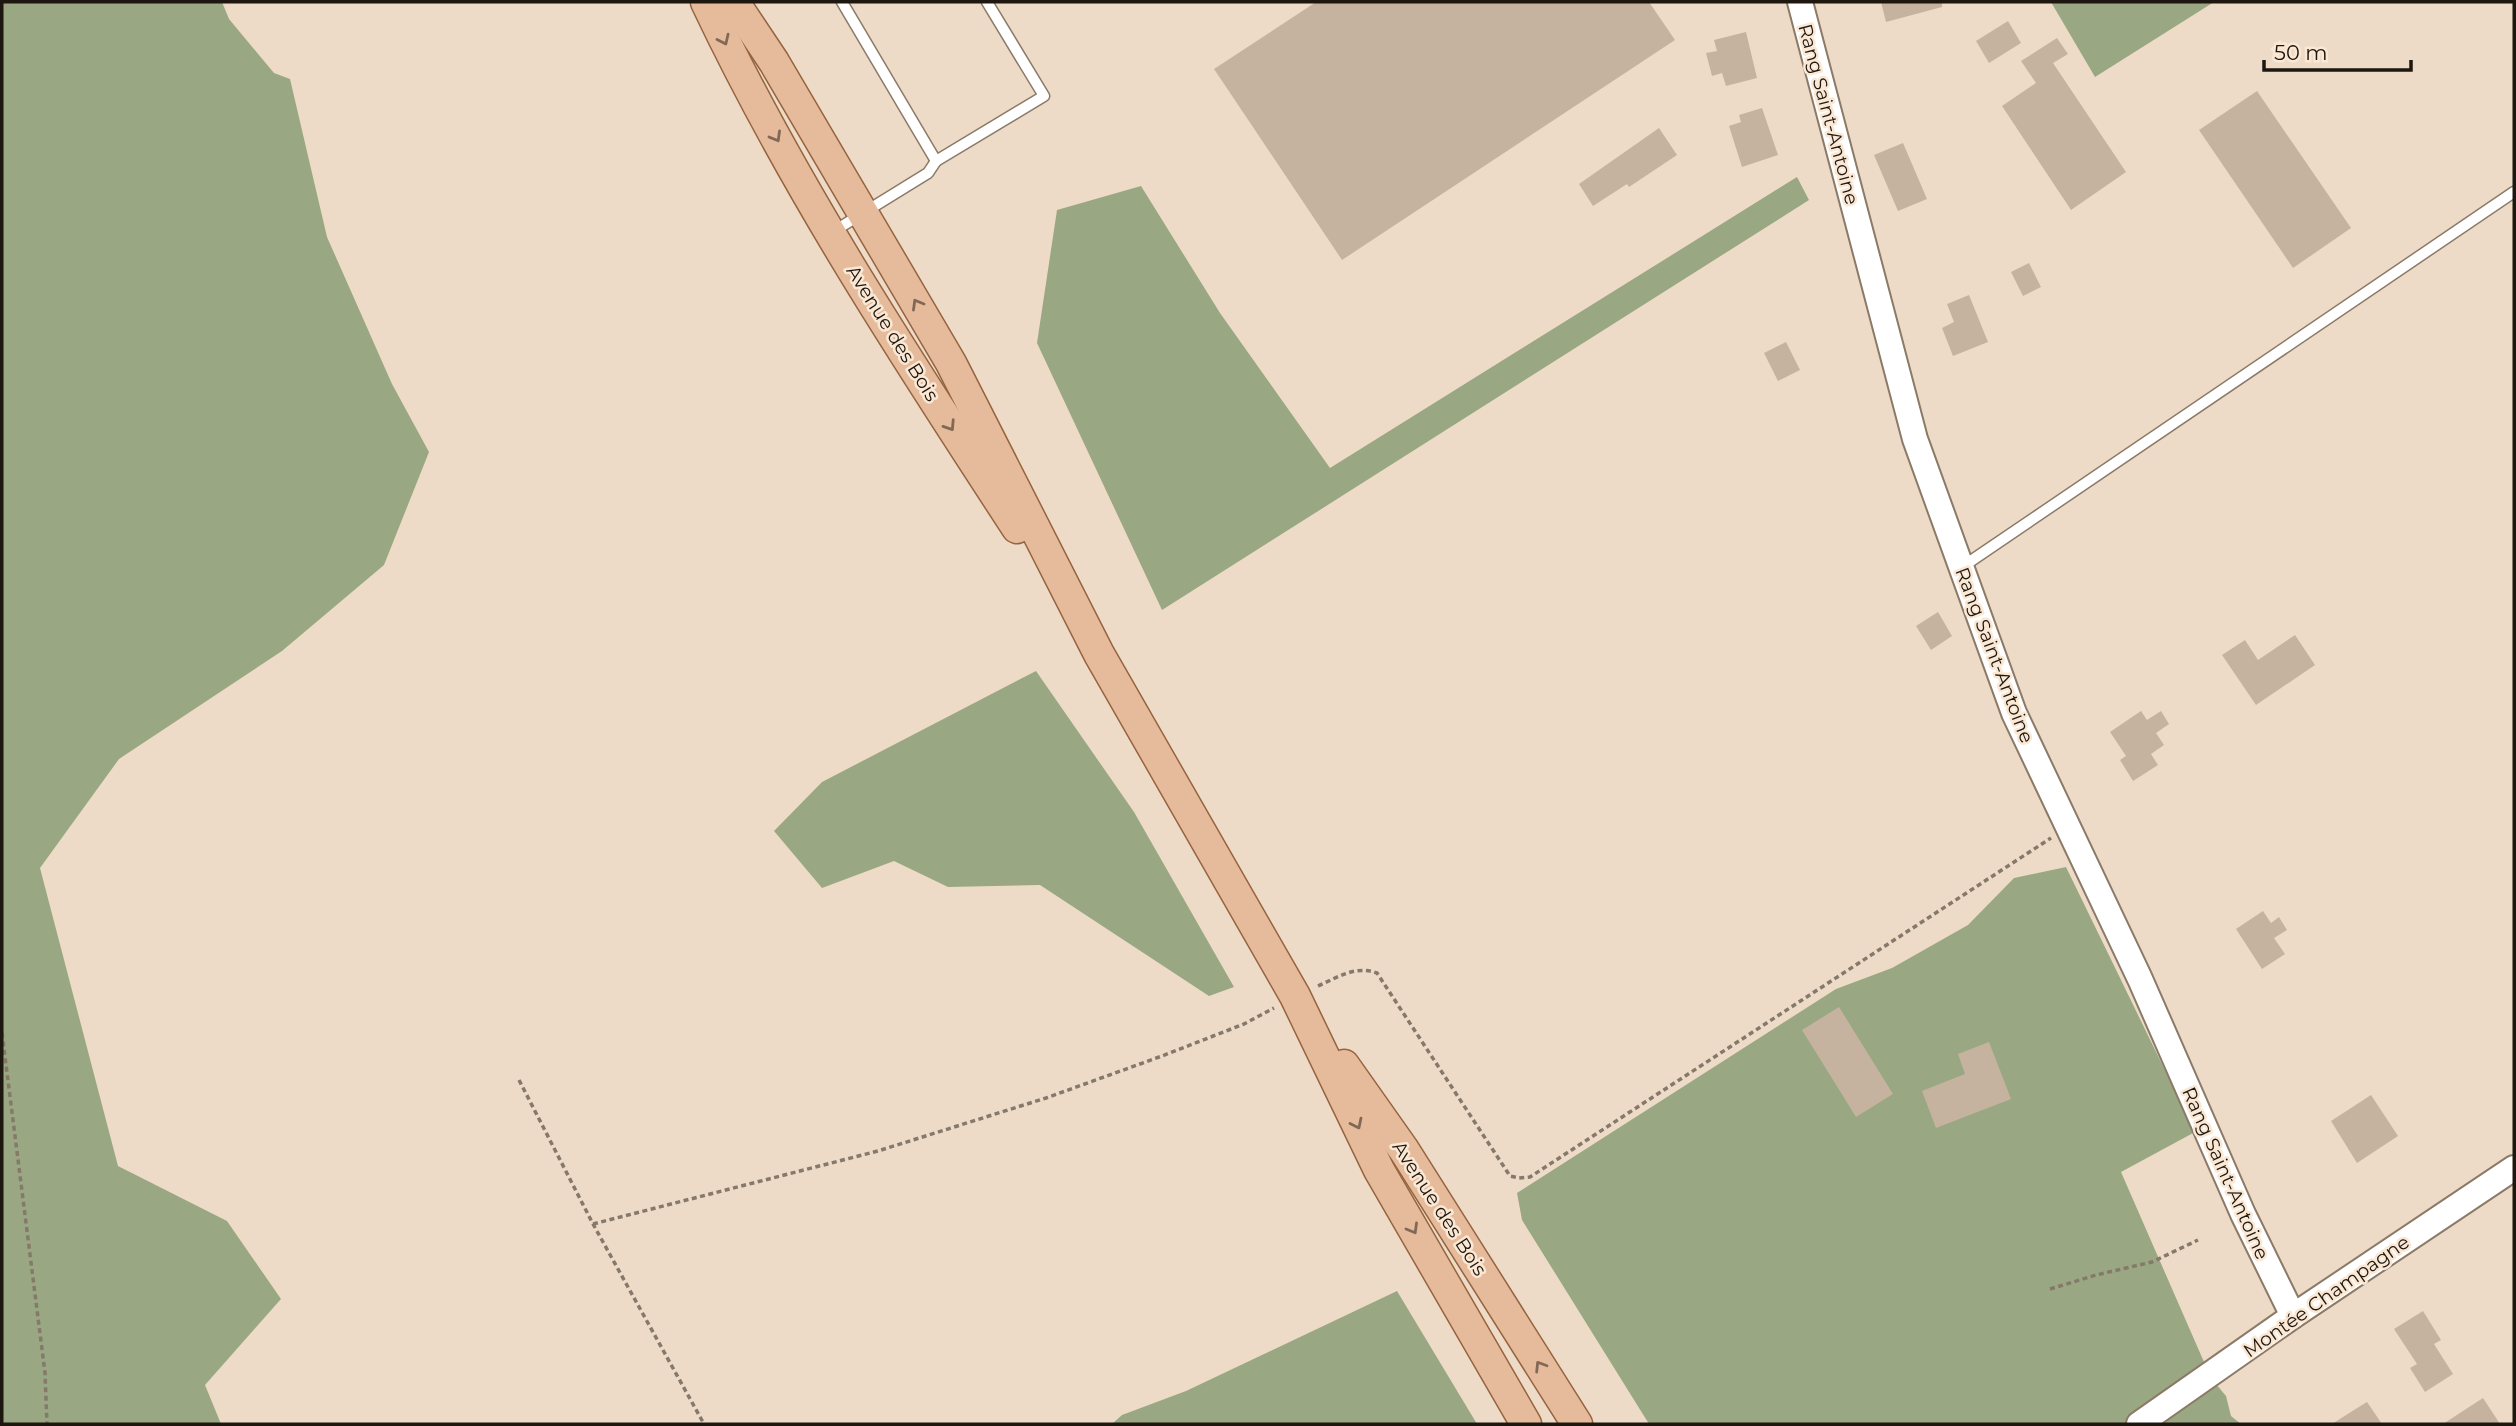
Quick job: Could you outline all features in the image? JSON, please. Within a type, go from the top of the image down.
[{"type":"main road","name":"Avenue des Bois","points":[[706,2],[742,78],[831,233],[920,380],[1099,654]]},
{"type":"main road","name":"Avenue des Bois","points":[[733,2],[774,62],[951,363],[1099,654],[1295,996],[1379,1170],[1526,1424]]},
{"type":"main road","name":"Avenue des Bois","points":[[1295,996],[1404,1150],[1577,1424]]},
{"type":"street","name":"Rang Saint-Antoine","points":[[1800,2],[1915,439],[2014,713],[2140,979],[2243,1214],[2293,1316]]},
{"type":"street","name":"Montée Champagne","points":[[2138,1424],[2514,1168]]},
{"type":"lane","points":[[842,2],[936,160]]},
{"type":"lane","points":[[831,233],[928,173],[936,160],[1044,96],[987,2]]},
{"type":"lane","points":[[1962,568],[2514,192]]},
{"type":"path","points":[[593,1224],[878,1151],[1046,1098],[1244,1024],[1295,996],[1354,970],[1367,969],[1377,973],[1510,1176],[1530,1177],[2068,827]]},
{"type":"path","points":[[2,1033],[45,1373],[47,1424]]},
{"type":"path","points":[[519,1080],[593,1224],[704,1424]]},
{"type":"path","points":[[2050,1289],[2152,1262],[2198,1240]]},
{"type":"green space","points":[[2,2],[222,2],[229,19],[274,73],[290,79],[327,237],[392,384],[429,452],[384,565],[282,651],[119,759],[40,868],[118,1166],[227,1221],[281,1299],[205,1385],[221,1424],[2,1424]]},
{"type":"green space","points":[[2051,2],[2214,2],[2095,77]]},
{"type":"green space","points":[[1797,177],[1809,200],[1162,610],[1037,343],[1057,210],[1141,186],[1220,313],[1330,468]]},
{"type":"green space","points":[[1036,671],[1134,812],[1234,987],[1209,996],[1040,885],[948,887],[894,861],[822,888],[774,831],[822,782]]},
{"type":"green space","points":[[2066,867],[2195,1132],[2121,1172],[2211,1378],[2226,1396],[2231,1416],[2241,1424],[1649,1424],[1522,1220],[1517,1193],[1836,989],[1892,968],[1968,925],[2014,878]]},
{"type":"green space","points":[[1397,1291],[1477,1424],[1112,1424],[1122,1415],[1186,1391]]},
{"type":"building","points":[[1316,2],[1649,2],[1675,40],[1342,260],[1214,69]]},
{"type":"building","points":[[1881,2],[1942,2],[1942,7],[1886,22]]},
{"type":"building","points":[[2008,21],[2021,43],[1989,63],[1976,41]]},
{"type":"building","points":[[1746,32],[1757,78],[1726,86],[1722,73],[1712,76],[1706,53],[1717,51],[1714,40]]},
{"type":"building","points":[[2057,38],[2068,54],[2053,63],[2126,172],[2071,210],[2002,106],[2036,83],[2021,61]]},
{"type":"building","points":[[2257,91],[2351,228],[2293,268],[2199,130]]},
{"type":"building","points":[[1762,108],[1778,155],[1742,167],[1729,126],[1741,122],[1739,115]]},
{"type":"building","points":[[1659,128],[1677,155],[1629,187],[1627,184],[1593,206],[1579,184]]},
{"type":"building","points":[[1903,143],[1927,199],[1898,211],[1874,155]]},
{"type":"building","points":[[2029,263],[2041,287],[2023,296],[2011,272]]},
{"type":"building","points":[[1969,295],[1988,342],[1953,356],[1942,328],[1954,322],[1947,304]]},
{"type":"building","points":[[1786,342],[1800,370],[1778,381],[1764,353]]},
{"type":"building","points":[[1938,612],[1952,636],[1931,650],[1916,626]]},
{"type":"building","points":[[2295,635],[2315,665],[2256,705],[2222,655],[2245,640],[2258,660]]},
{"type":"building","points":[[2141,711],[2147,720],[2161,711],[2169,724],[2156,733],[2164,745],[2151,754],[2158,765],[2133,781],[2120,760],[2126,756],[2110,732]]},
{"type":"building","points":[[2263,911],[2271,923],[2279,917],[2287,930],[2274,938],[2285,954],[2262,969],[2236,929]]},
{"type":"building","points":[[1839,1007],[1893,1094],[1856,1117],[1802,1030]]},
{"type":"building","points":[[1989,1042],[2011,1099],[1936,1128],[1922,1091],[1965,1074],[1958,1054]]},
{"type":"building","points":[[2371,1095],[2398,1136],[2357,1163],[2331,1121]]},
{"type":"building","points":[[2423,1311],[2441,1340],[2434,1344],[2453,1374],[2425,1392],[2410,1368],[2417,1364],[2394,1329]]},
{"type":"building","points":[[2483,1398],[2500,1424],[2443,1424]]},
{"type":"building","points":[[2367,1402],[2382,1424],[2332,1424],[2354,1410]]}]
